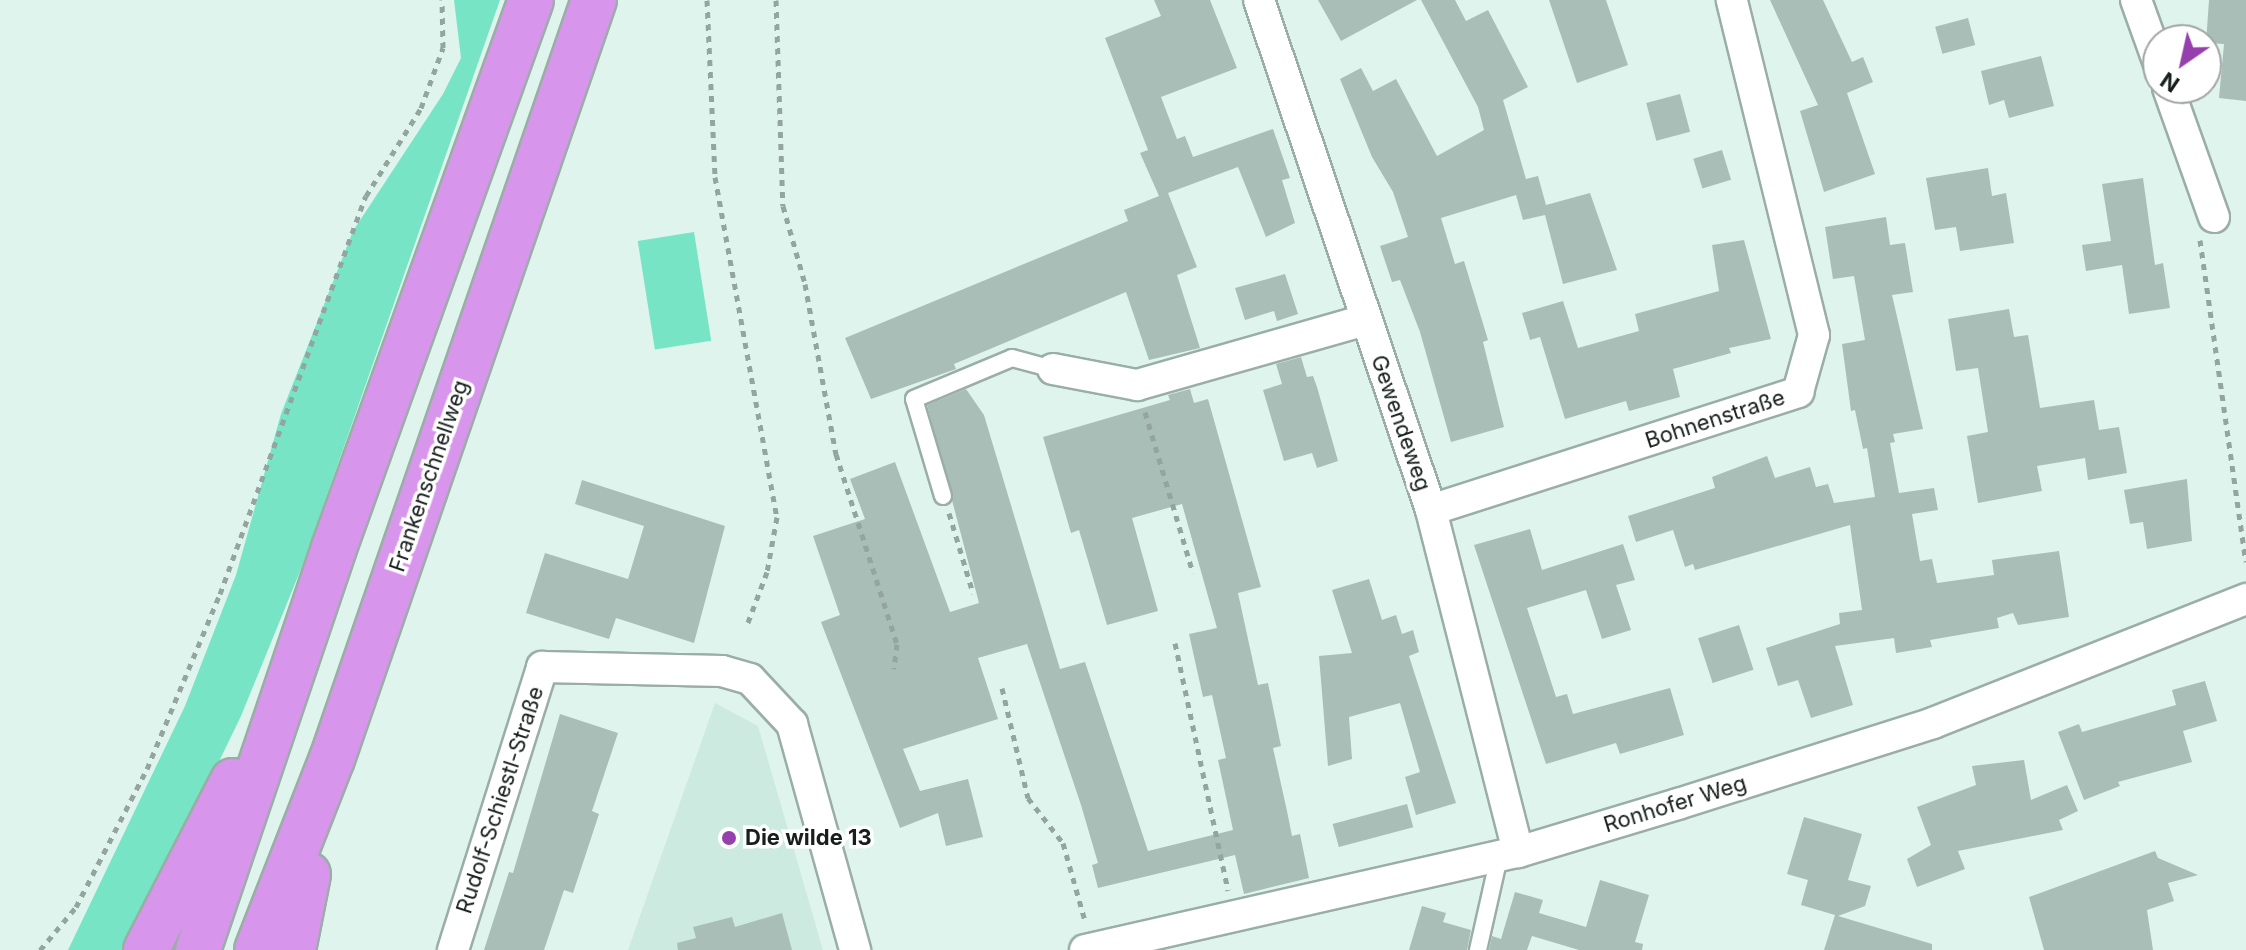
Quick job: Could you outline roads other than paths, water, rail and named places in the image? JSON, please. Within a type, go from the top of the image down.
[{"type":"highway","points":[[198,950],[295,662],[531,0]]},
{"type":"highway","name":"Frankenschnellweg","points":[[257,950],[332,759],[594,0]]},
{"type":"highway","points":[[146,950],[295,662]]},
{"type":"highway","points":[[293,950],[332,759]]},
{"type":"street","name":"Gewendeweg","points":[[1259,0],[1431,510],[1508,855]]},
{"type":"street","name":"Bohnenstraße","points":[[1431,510],[1798,392],[1814,335],[1732,0]]},
{"type":"street","points":[[2136,0],[2145,24]]},
{"type":"street","points":[[2174,104],[2214,217]]},
{"type":"street","points":[[1053,369],[1137,385],[1365,320]]},
{"type":"street","name":"Ronhofer Weg","points":[[1089,949],[1508,855],[1933,723],[2246,599]]},
{"type":"street","name":"Rudolf-Schiestl-Straße","points":[[453,950],[542,667],[722,671],[750,679],[792,724],[855,950]]},
{"type":"lane","points":[[943,496],[914,399],[1012,358],[1053,369]]},
{"type":"lane","points":[[1478,950],[1508,855]]},
{"type":"place","name":"Die wilde 13","points":[[729,838]]}]
